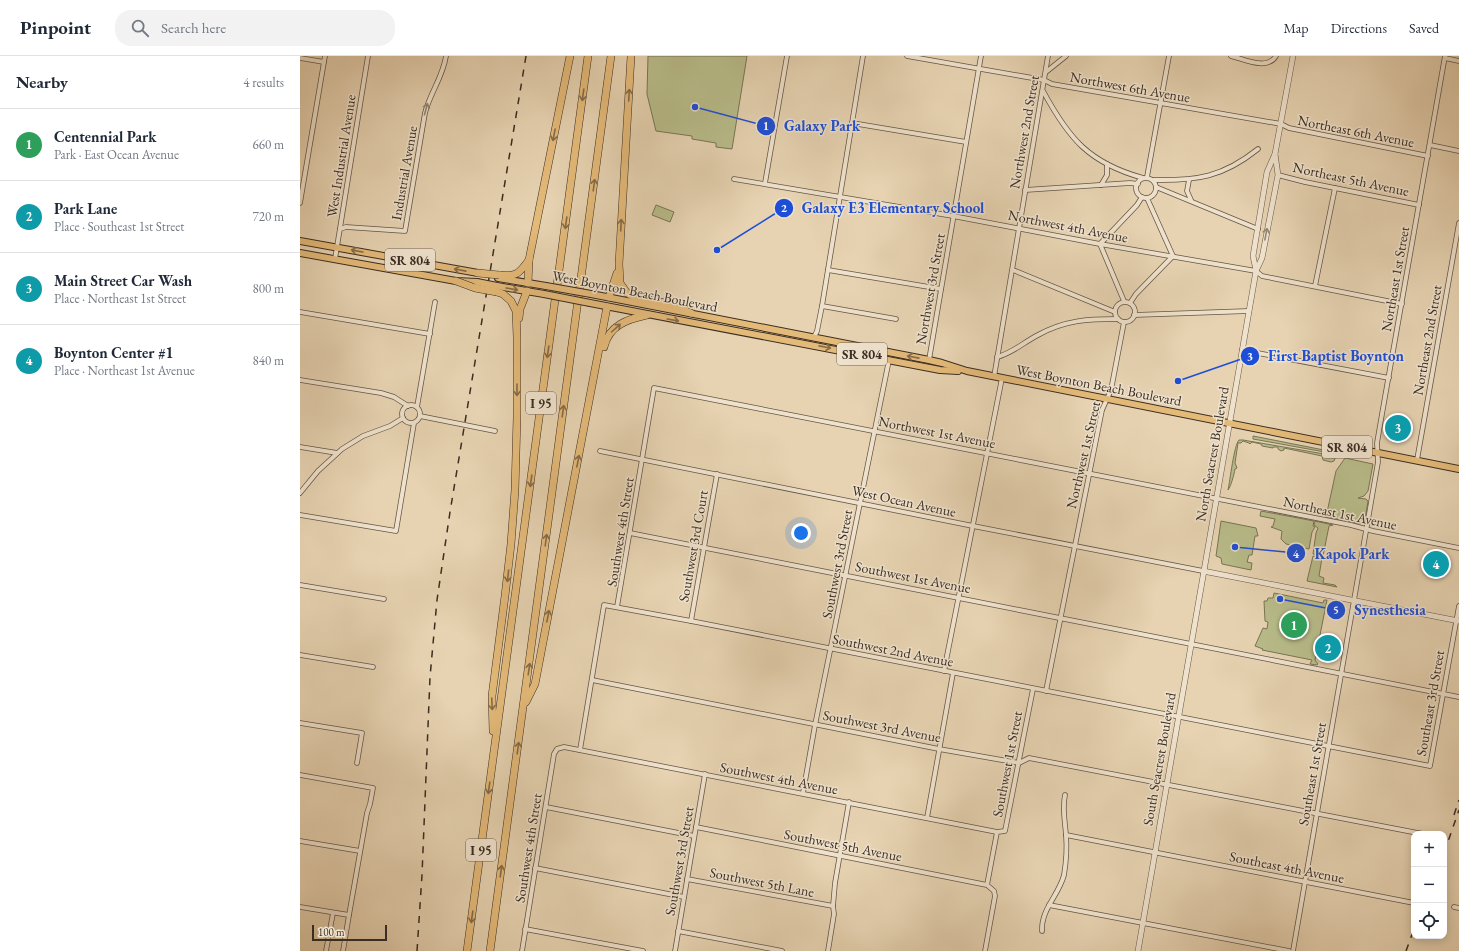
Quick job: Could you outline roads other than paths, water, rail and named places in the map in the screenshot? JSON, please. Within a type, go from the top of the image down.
[{"type":"highway","points":[[528,283],[529,260],[570,56]]},
{"type":"highway","name":"I 95","points":[[467,951],[588,56]]},
{"type":"highway","name":"I 95","points":[[490,951],[611,56]]},
{"type":"highway","points":[[631,56],[619,264],[620,284],[627,293],[634,297],[665,303],[690,313]]},
{"type":"highway","points":[[478,273],[511,276],[522,271],[529,260]]},
{"type":"highway","points":[[609,298],[619,264]]},
{"type":"highway","points":[[456,281],[475,288],[497,289],[511,301],[515,307],[517,337],[515,490],[507,585],[492,696],[494,749]]},
{"type":"highway","points":[[517,337],[520,309],[527,291]]},
{"type":"highway","points":[[524,707],[535,684],[607,307]]},
{"type":"highway","points":[[595,375],[606,342],[612,331],[627,320],[647,315]]},
{"type":"main road","name":"SR 804","points":[[300,241],[478,273]]},
{"type":"main road","name":"SR 804","points":[[300,253],[456,281]]},
{"type":"main road","name":"West Boynton Beach Boulevard","points":[[498,276],[929,360],[964,371],[1229,424]]},
{"type":"main road","points":[[527,291],[528,283]]},
{"type":"main road","name":"West Boynton Beach Boulevard","points":[[497,289],[527,291],[940,370],[964,371]]},
{"type":"main road","points":[[607,307],[609,298]]},
{"type":"main road","points":[[759,335],[778,334],[807,339],[814,337]]},
{"type":"main road","name":"SR 804","points":[[1229,424],[1459,469]]},
{"type":"street","points":[[300,204],[325,56]]},
{"type":"street","name":"West Industrial Avenue","points":[[335,259],[368,56]]},
{"type":"street","name":"Industrial Avenue","points":[[340,229],[346,227],[405,231],[425,113],[429,99],[442,74],[446,56]]},
{"type":"street","points":[[765,183],[787,56]]},
{"type":"street","points":[[814,337],[817,331],[822,306],[863,56]]},
{"type":"street","name":"Northwest 6th Avenue","points":[[907,56],[1044,80],[1052,84],[1281,124]]},
{"type":"street","name":"Northwest 3rd Street","points":[[929,360],[981,56]]},
{"type":"street","name":"Northwest 2nd Street","points":[[994,377],[1048,56]]},
{"type":"street","points":[[1045,72],[1066,56]]},
{"type":"street","points":[[1153,180],[1156,187],[1153,195],[1147,198],[1142,197],[1137,190],[1138,184],[1145,178],[1161,103],[1169,56]]},
{"type":"street","points":[[1231,56],[1264,64],[1271,62],[1276,56]]},
{"type":"street","name":"North Seacrest Boulevard","points":[[1256,271],[1253,256],[1267,172],[1275,154],[1293,56]]},
{"type":"street","points":[[1445,57],[1459,61]]},
{"type":"street","name":"Northeast 1st Street","points":[[1354,600],[1378,462],[1377,443],[1445,57]]},
{"type":"street","points":[[300,58],[324,62]]},
{"type":"street","points":[[1042,91],[1058,119],[1082,148],[1120,171],[1145,178],[1153,180],[1189,180],[1203,177],[1222,171],[1258,149]]},
{"type":"street","points":[[852,123],[966,142]]},
{"type":"street","name":"Northeast 6th Avenue","points":[[1281,124],[1289,128],[1428,156]]},
{"type":"street","name":"Northeast 6th Avenue","points":[[1430,145],[1459,151]]},
{"type":"street","name":"North Seacrest Boulevard","points":[[1204,571],[1256,271],[1262,258],[1278,175],[1275,154]]},
{"type":"street","points":[[1101,185],[1107,175],[1107,164]]},
{"type":"street","name":"Northeast 5th Avenue","points":[[1278,175],[1419,205]]},
{"type":"street","name":"Northwest 4th Avenue","points":[[734,179],[765,183],[840,198],[953,216],[1100,244],[1256,271],[1262,276],[1402,304]]},
{"type":"street","points":[[1189,180],[1187,191],[1191,201]]},
{"type":"street","points":[[1025,190],[1130,183],[1138,184]]},
{"type":"street","points":[[1156,187],[1258,229]]},
{"type":"street","points":[[1315,286],[1335,188]]},
{"type":"street","points":[[1124,301],[1100,244],[1137,205],[1142,197]]},
{"type":"street","points":[[1130,303],[1136,294],[1173,256],[1147,198]]},
{"type":"street","name":"Northeast 2nd Street","points":[[1417,460],[1459,223]]},
{"type":"street","points":[[828,270],[941,289]]},
{"type":"street","points":[[1012,270],[1115,312]]},
{"type":"street","points":[[1118,319],[1115,312],[1118,304],[1124,301],[1130,303],[1134,308],[1134,315]]},
{"type":"street","points":[[300,515],[396,531],[414,423],[420,416],[417,407],[435,302]]},
{"type":"street","points":[[822,306],[896,319]]},
{"type":"street","points":[[997,357],[1008,354],[1037,335],[1060,324],[1070,322],[1118,319],[1124,322],[1128,321],[1134,315],[1249,311]]},
{"type":"street","points":[[300,312],[430,334]]},
{"type":"street","name":"Northwest 1st Street","points":[[1075,546],[1102,410],[1111,390],[1124,322]]},
{"type":"street","points":[[1242,350],[1389,378]]},
{"type":"street","points":[[860,503],[889,360]]},
{"type":"street","points":[[944,671],[1002,378]]},
{"type":"street","points":[[300,380],[381,393],[394,397],[408,406],[413,405],[417,407]]},
{"type":"street","name":"Northwest 1st Avenue","points":[[654,388],[1216,499]]},
{"type":"street","name":"Southwest 4th Street","points":[[617,607],[654,388]]},
{"type":"street","points":[[408,406],[402,412],[403,418],[406,422],[414,423]]},
{"type":"street","points":[[420,416],[495,431]]},
{"type":"street","points":[[300,493],[318,471],[337,453],[363,436],[390,426],[403,418]]},
{"type":"street","points":[[300,447],[337,453]]},
{"type":"street","name":"West Ocean Avenue","points":[[600,451],[1204,571]]},
{"type":"street","name":"Southwest 3rd Court","points":[[691,621],[717,474]]},
{"type":"street","name":"Northeast 1st Avenue","points":[[1216,499],[1459,548]]},
{"type":"street","name":"Southwest 3rd Street","points":[[803,794],[815,725],[860,503]]},
{"type":"street","name":"Southwest 1st Avenue","points":[[630,533],[1459,696]]},
{"type":"street","points":[[1046,691],[1075,546]]},
{"type":"street","points":[[1204,571],[1458,621]]},
{"type":"street","name":"South Seacrest Boulevard","points":[[1138,951],[1204,571]]},
{"type":"street","points":[[300,585],[384,599]]},
{"type":"street","name":"Southeast 1st Street","points":[[1293,951],[1354,600]]},
{"type":"street","name":"Southwest 4th Street","points":[[580,750],[604,605]]},
{"type":"street","name":"Southwest 2nd Avenue","points":[[604,605],[1430,766]]},
{"type":"street","name":"Southeast 3rd Street","points":[[1430,766],[1458,621],[1459,606]]},
{"type":"street","points":[[300,655],[373,667]]},
{"type":"street","points":[[927,818],[953,673]]},
{"type":"street","name":"Southwest 3rd Avenue","points":[[592,680],[939,749],[1019,763],[1029,758],[1411,832]]},
{"type":"street","name":"Southwest 1st Street","points":[[987,885],[997,832],[1004,831],[1033,689]]},
{"type":"street","points":[[300,722],[362,733],[357,763]]},
{"type":"street","name":"Southwest 4th Avenue","points":[[557,749],[564,747],[580,750],[997,832]]},
{"type":"street","name":"Southwest 4th Street","points":[[522,951],[554,754],[557,749]]},
{"type":"street","name":"Southwest 3rd Street","points":[[675,951],[705,774]]},
{"type":"street","points":[[300,775],[373,788],[360,851],[343,951]]},
{"type":"street","points":[[1042,931],[1043,918],[1062,881],[1064,873],[1066,835],[1063,808],[1065,795]]},
{"type":"street","points":[[828,951],[834,914],[833,906],[835,882],[848,802]]},
{"type":"street","points":[[546,807],[694,836]]},
{"type":"street","name":"Southwest 5th Avenue","points":[[696,828],[987,885]]},
{"type":"street","points":[[1066,835],[1155,853]]},
{"type":"street","points":[[300,841],[360,851]]},
{"type":"street","name":"Southeast 4th Avenue","points":[[1155,853],[1411,902]]},
{"type":"street","points":[[535,868],[684,897]]},
{"type":"street","name":"Southwest 5th Lane","points":[[687,879],[833,906]]},
{"type":"street","points":[[985,951],[995,896],[994,891],[987,885]]},
{"type":"street","points":[[1049,905],[1289,951]]},
{"type":"street","points":[[300,907],[349,915]]},
{"type":"street","points":[[326,951],[333,913]]},
{"type":"street","points":[[525,929],[643,951]]},
{"type":"street","points":[[678,931],[782,951]]},
{"type":"railway","points":[[417,951],[422,875],[430,677],[437,600],[450,512],[526,56]]},
{"type":"railway","points":[[1454,815],[1459,800]]},
{"type":"railway","points":[[1447,844],[1459,810]]},
{"type":"railway","points":[[1406,951],[1411,937]]},
{"type":"place","name":"Galaxy Park","points":[[695,107]]},
{"type":"place","name":"Galaxy E3 Elementary School","points":[[717,250]]},
{"type":"place","name":"First Baptist Boynton","points":[[1178,381]]},
{"type":"place","name":"Main Street Car Wash","points":[[1398,428]]},
{"type":"place","name":"Kapok Park","points":[[1235,547]]},
{"type":"place","name":"Boynton Center #1","points":[[1436,564]]},
{"type":"place","name":"Synesthesia","points":[[1280,599]]},
{"type":"place","name":"Centennial Park","points":[[1294,625]]},
{"type":"place","name":"Park Lane","points":[[1328,648]]}]
